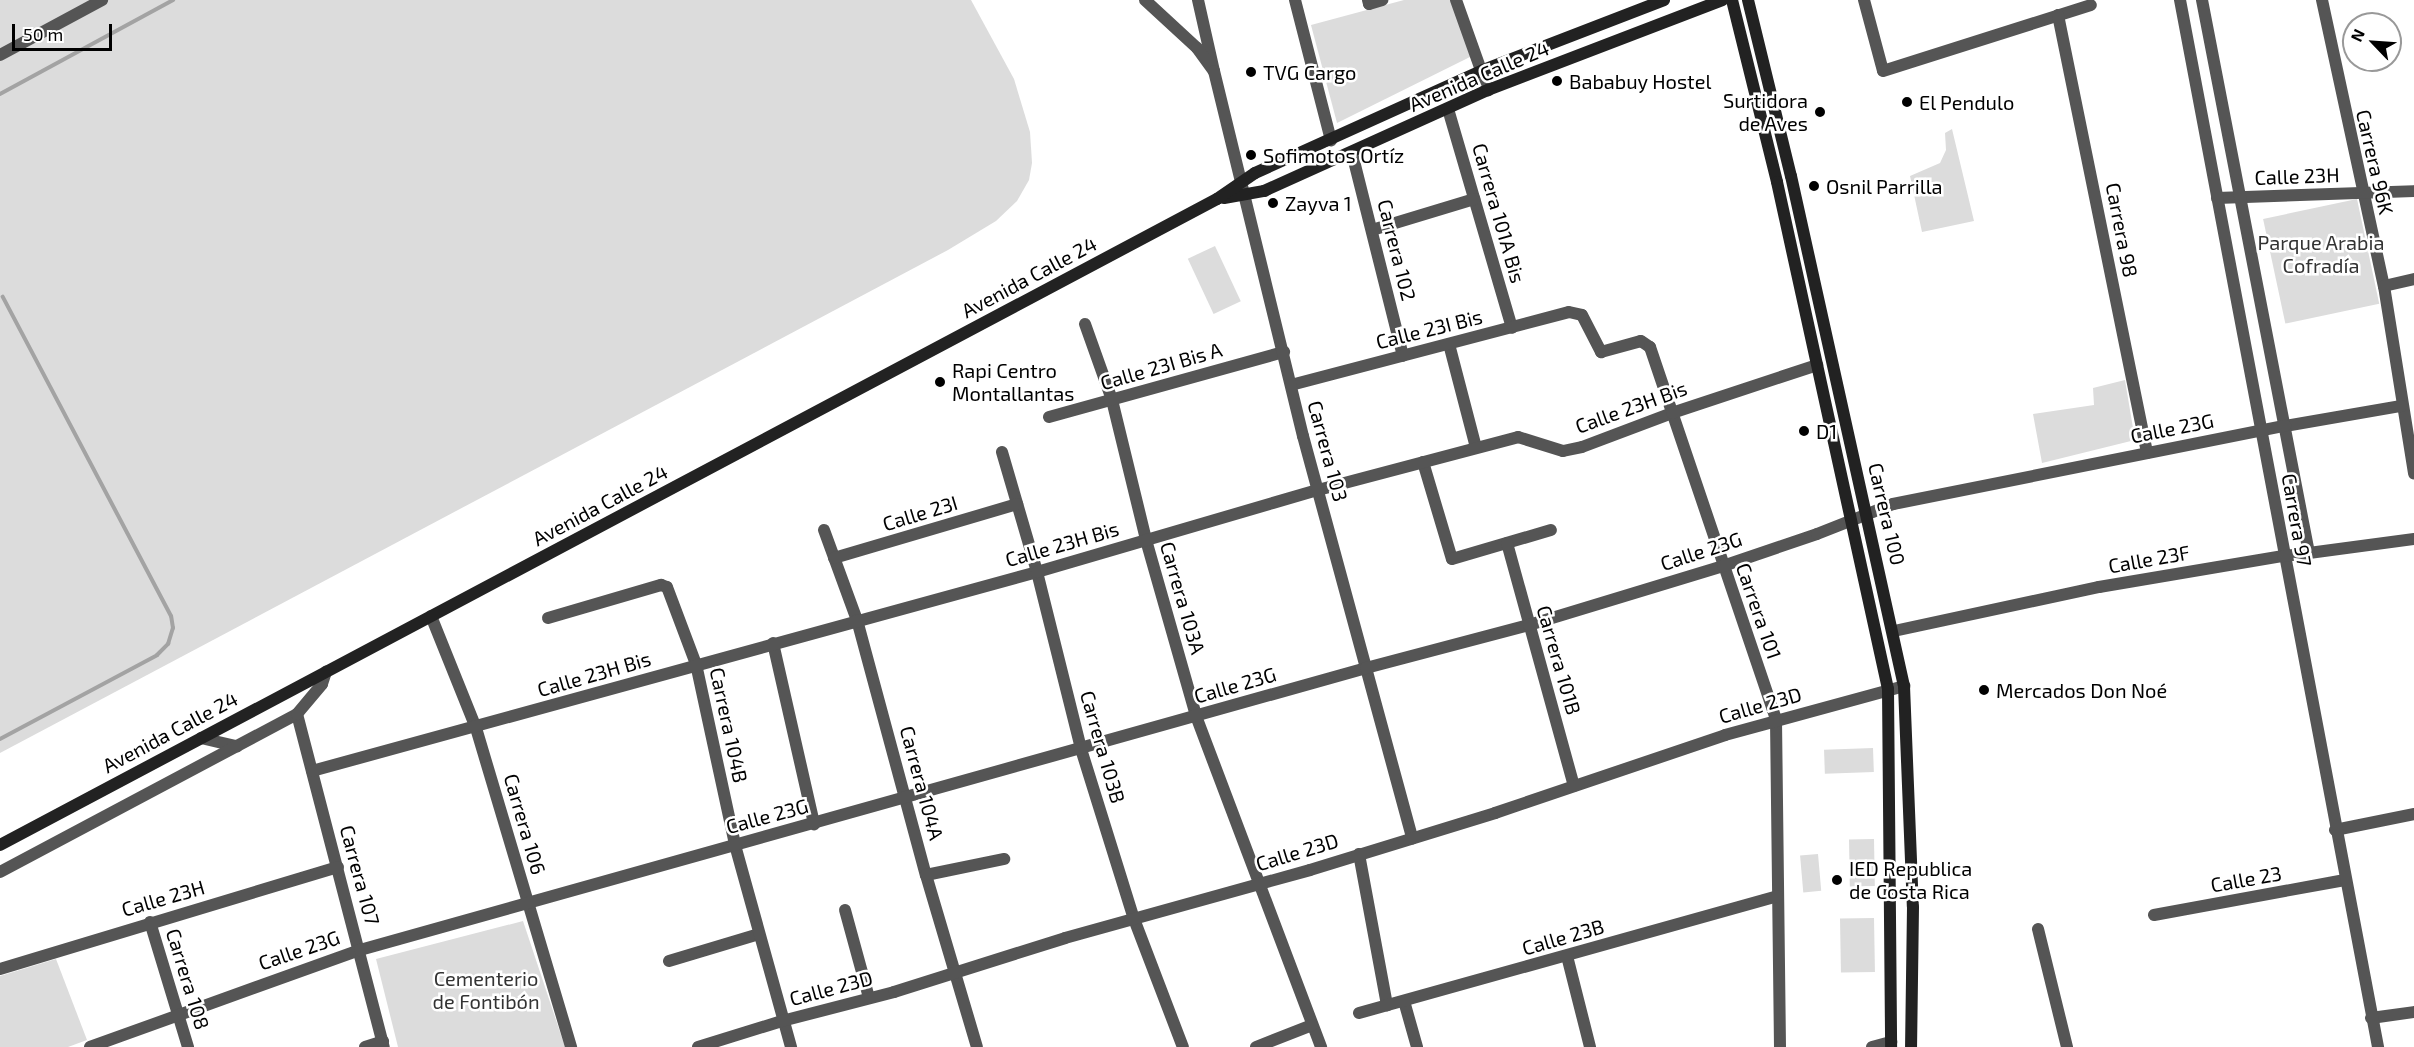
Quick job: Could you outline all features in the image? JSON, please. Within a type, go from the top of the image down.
[{"type":"main road","name":"Avenida Calle 24","points":[[1244,188],[1255,173],[1483,70],[1664,0]]},
{"type":"main road","name":"Avenida Calle 24","points":[[0,845],[1217,199],[1244,188],[1264,191],[1488,90],[1722,0]]},
{"type":"main road","name":"Carrera 100","points":[[1732,0],[1777,182],[1888,689],[1891,1045]]},
{"type":"main road","name":"Carrera 100","points":[[1748,0],[1791,176],[1894,631],[1904,686],[1913,907],[1911,1047]]},
{"type":"street","points":[[0,55],[102,0]]},
{"type":"street","name":"Carrera 103","points":[[1145,0],[1197,48],[1214,71]]},
{"type":"street","name":"Carrera 103","points":[[1198,0],[1291,385],[1412,838]]},
{"type":"street","points":[[1294,0],[1331,140]]},
{"type":"street","points":[[1368,2],[1382,0]]},
{"type":"street","points":[[1456,0],[1483,70],[1488,90]]},
{"type":"street","points":[[1864,0],[1883,71],[2091,5]]},
{"type":"street","name":"Carrera 97","points":[[2180,0],[2262,430],[2283,556],[2378,1047]]},
{"type":"street","name":"Carrera 97","points":[[2202,0],[2309,553]]},
{"type":"street","name":"Carrera 96K","points":[[2322,0],[2361,193],[2384,286],[2401,406],[2414,474]]},
{"type":"street","name":"Carrera 98","points":[[2058,15],[2147,453]]},
{"type":"street","name":"Carrera 101A Bis","points":[[1448,109],[1512,328]]},
{"type":"street","name":"Carrera 102","points":[[1352,153],[1403,356]]},
{"type":"street","name":"Calle 23H","points":[[2217,198],[2414,191]]},
{"type":"street","points":[[1372,230],[1474,198]]},
{"type":"street","points":[[2384,286],[2414,279]]},
{"type":"street","name":"Calle 23I Bis","points":[[1291,385],[1575,311],[1582,315],[1601,352],[1641,341],[1645,342]]},
{"type":"street","name":"Carrera 103A","points":[[1085,324],[1112,400],[1146,540],[1196,716],[1321,1047]]},
{"type":"street","name":"Carrera 101","points":[[1645,342],[1650,347],[1776,720],[1780,1047]]},
{"type":"street","points":[[1449,344],[1476,448]]},
{"type":"street","name":"Calle 23I Bis A","points":[[1049,417],[1284,352]]},
{"type":"street","name":"Calle 23H Bis","points":[[312,771],[476,728],[696,664],[1037,572],[1318,490],[1518,437],[1563,451],[1582,447],[1672,413],[1817,365]]},
{"type":"street","name":"Calle 23G","points":[[90,1047],[360,950],[906,799],[1366,668],[1529,625],[1723,566],[1902,502],[2262,430],[2401,406]]},
{"type":"street","name":"Carrera 103B","points":[[1002,452],[1037,572],[1081,749],[1134,919],[1183,1047]]},
{"type":"street","points":[[1424,462],[1452,559],[1455,560],[1551,530]]},
{"type":"street","name":"Calle 23I","points":[[834,558],[1017,504]]},
{"type":"street","name":"Carrera 104A","points":[[824,530],[858,620],[926,875],[957,972],[977,1047]]},
{"type":"street","name":"Calle 23F","points":[[1894,631],[2099,587],[2283,556],[2414,539]]},
{"type":"street","name":"Carrera 101B","points":[[1507,543],[1574,786]]},
{"type":"street","name":"Carrera 104B","points":[[548,618],[661,585],[667,587],[696,664],[735,845],[791,1047]]},
{"type":"street","name":"Carrera 106","points":[[432,616],[476,728],[571,1047]]},
{"type":"street","points":[[773,643],[814,824]]},
{"type":"street","points":[[0,872],[297,714],[322,684],[326,672]]},
{"type":"street","name":"Calle 23D","points":[[698,1047],[1259,884],[1412,838],[1776,720],[1904,686]]},
{"type":"street","name":"Carrera 107","points":[[297,714],[383,1044]]},
{"type":"street","points":[[201,738],[237,746]]},
{"type":"street","points":[[2335,830],[2414,814]]},
{"type":"street","points":[[1359,854],[1387,1005]]},
{"type":"street","points":[[926,875],[1004,859]]},
{"type":"street","name":"Calle 23H","points":[[0,969],[338,867]]},
{"type":"street","name":"Calle 23","points":[[2154,915],[2345,880]]},
{"type":"street","name":"Calle 23B","points":[[1359,1013],[1778,896]]},
{"type":"street","points":[[845,910],[869,998]]},
{"type":"street","name":"Carrera 108","points":[[150,922],[188,1047]]},
{"type":"street","points":[[2038,929],[2060,1009],[2067,1047]]},
{"type":"street","points":[[669,961],[759,934]]},
{"type":"street","points":[[1567,956],[1590,1047]]},
{"type":"street","points":[[1404,1001],[1418,1047]]},
{"type":"street","points":[[2371,1018],[2414,1012]]},
{"type":"street","points":[[1256,1047],[1312,1025]]},
{"type":"street","points":[[365,1047],[383,1044]]},
{"type":"street","points":[[1872,1047],[1891,1045]]},
{"type":"green space","points":[[0,0],[971,0],[1014,79],[1030,132],[1032,163],[1029,180],[1017,201],[996,221],[948,250],[0,753]]},
{"type":"green space","points":[[1404,0],[1450,0],[1474,55],[1337,123],[1311,25]]},
{"type":"green space","points":[[1952,129],[1974,221],[1922,232],[1910,176],[1940,163],[1946,150],[1945,133]]},
{"type":"green space","name":"Parque Arabia Cofradía","points":[[2357,199],[2379,304],[2285,324],[2263,219]]},
{"type":"green space","points":[[1215,246],[1241,301],[1214,314],[1188,259]]},
{"type":"green space","points":[[2125,380],[2135,440],[2042,463],[2033,414],[2094,405],[2093,388]]},
{"type":"green space","points":[[1873,748],[1874,772],[1825,774],[1824,750]]},
{"type":"green space","points":[[1849,839],[1874,839],[1875,886],[1850,886]]},
{"type":"green space","points":[[1818,854],[1821,891],[1803,892],[1800,856]]},
{"type":"green space","points":[[1874,918],[1875,972],[1841,973],[1840,919]]},
{"type":"green space","name":"Cementerio de Fontibón","points":[[523,921],[565,1047],[398,1047],[376,959]]},
{"type":"green space","points":[[56,959],[87,1040],[68,1047],[0,1047],[0,976]]},
{"type":"waterway","points":[[0,94],[173,0]]},
{"type":"waterway","points":[[0,739],[157,655],[168,644],[173,628],[171,616],[3,297]]},
{"type":"place","name":"TVG Cargo","points":[[1251,72]]},
{"type":"place","name":"Bababuy Hostel","points":[[1557,81]]},
{"type":"place","name":"El Pendulo","points":[[1907,102]]},
{"type":"place","name":"Surtidora de Aves","points":[[1820,112]]},
{"type":"place","name":"Sofimotos Ortíz","points":[[1251,155]]},
{"type":"place","name":"Osnil Parrilla","points":[[1814,186]]},
{"type":"place","name":"Zayva 1","points":[[1273,203]]},
{"type":"place","name":"Rapi Centro Montallantas","points":[[940,382]]},
{"type":"place","name":"D1","points":[[1804,431]]},
{"type":"place","name":"Mercados Don Noé","points":[[1984,690]]},
{"type":"place","name":"IED Republica de Costa Rica","points":[[1837,880]]}]
